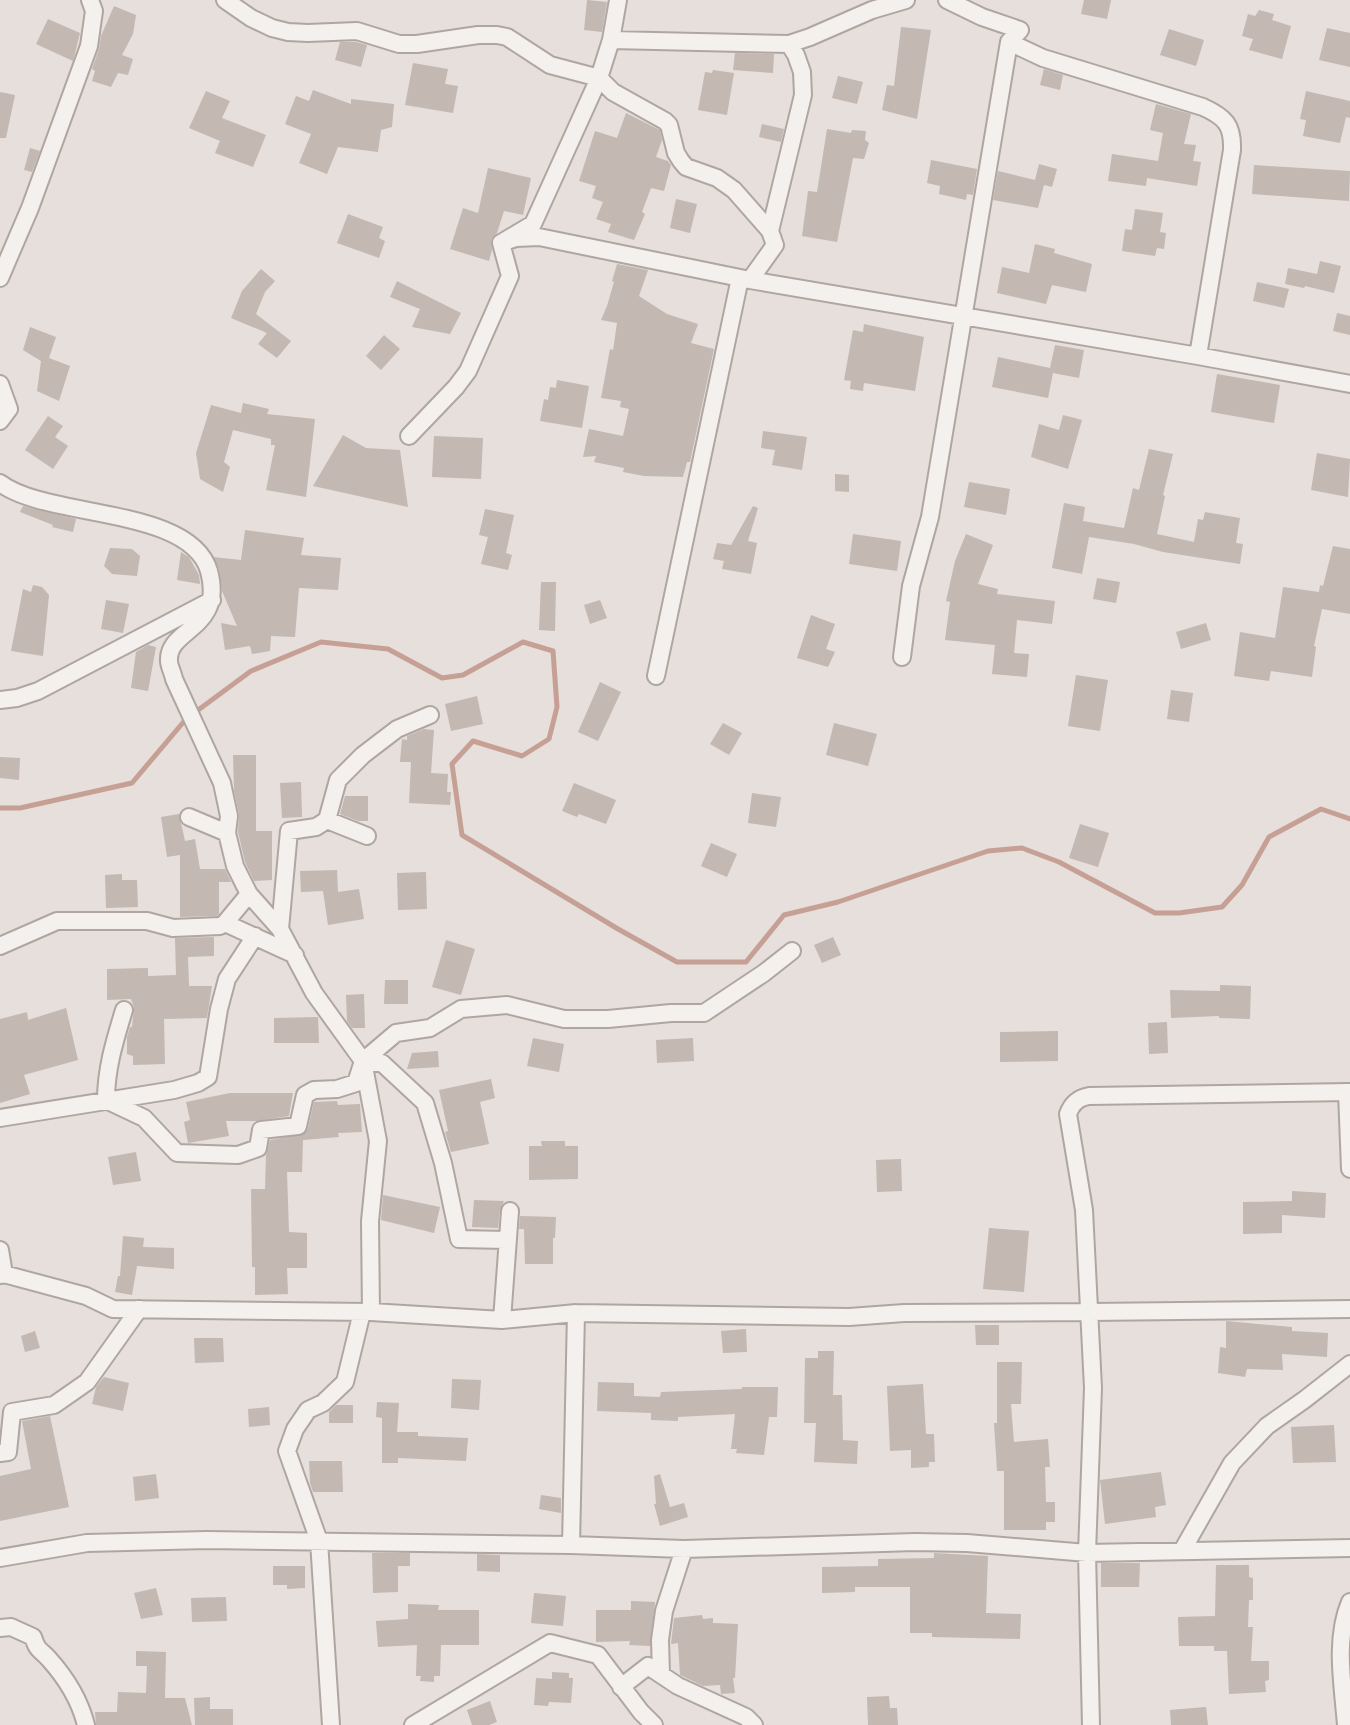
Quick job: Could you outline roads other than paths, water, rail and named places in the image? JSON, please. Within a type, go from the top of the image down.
[{"type":"street","points":[[0,278],[30,208],[89,46],[94,18],[90,0]]},
{"type":"street","points":[[225,0],[251,18],[272,28],[288,32],[357,31],[399,44],[417,44],[478,35],[496,34],[507,37],[550,65],[599,78],[613,92],[665,121],[671,131],[676,153],[686,167],[717,178],[734,190],[770,231],[775,245],[745,279],[656,676]]},
{"type":"street","points":[[501,243],[533,224],[599,78],[611,40],[618,0]]},
{"type":"street","points":[[611,40],[789,44],[872,9],[906,0]]},
{"type":"street","points":[[902,657],[911,586],[930,517],[965,316],[1009,42],[1020,30],[982,17],[947,0]]},
{"type":"street","points":[[1009,42],[1043,58],[1203,107],[1218,114],[1228,124],[1232,150],[1198,356]]},
{"type":"street","points":[[770,231],[804,95],[802,72],[789,44]]},
{"type":"street","points":[[501,243],[516,238],[539,237],[745,279],[1350,384]]},
{"type":"street","points":[[410,436],[468,371],[510,276],[501,243]]},
{"type":"street","points":[[0,384],[9,409],[0,422]]},
{"type":"street","points":[[0,483],[47,502],[164,530],[184,540],[198,552],[206,565],[212,584],[212,600],[206,615],[171,649],[169,661],[222,783],[229,816],[227,833],[236,866],[249,894],[280,929],[314,993],[363,1061],[378,1142],[370,1221],[367,1312],[345,1382],[323,1403],[308,1410],[295,1429],[287,1451],[319,1541],[331,1725]]},
{"type":"street","points":[[0,700],[17,698],[38,691],[212,600]]},
{"type":"street","points":[[280,929],[289,831],[316,827],[327,820],[338,780],[363,755],[397,729],[430,715]]},
{"type":"street","points":[[189,817],[227,833]]},
{"type":"street","points":[[327,820],[367,836]]},
{"type":"street","points":[[0,946],[57,921],[147,921],[173,928],[220,926],[249,894]]},
{"type":"street","points":[[225,923],[295,955]]},
{"type":"street","points":[[0,1118],[174,1090],[198,1083],[208,1077],[219,1009],[227,980],[255,936]]},
{"type":"street","points":[[106,1100],[144,1118],[177,1153],[238,1155],[258,1148],[261,1130],[298,1126],[305,1095],[314,1090],[337,1089],[356,1083],[363,1061],[396,1033],[430,1028],[461,1009],[507,1005],[564,1019],[608,1019],[671,1013],[704,1013],[764,973],[792,951]]},
{"type":"street","points":[[106,1100],[111,1055],[124,1010]]},
{"type":"street","points":[[363,1061],[382,1063],[425,1103],[443,1163],[459,1239],[507,1240]]},
{"type":"street","points":[[1091,1725],[1087,1553],[1093,1388],[1084,1210],[1068,1114],[1076,1100],[1089,1096],[1348,1092],[1350,1169]]},
{"type":"street","points":[[502,1320],[510,1211]]},
{"type":"street","points":[[0,1250],[1,1274],[86,1296],[113,1309],[367,1312],[502,1320],[576,1313],[849,1317],[904,1312],[1350,1309]]},
{"type":"street","points":[[0,1453],[8,1452],[12,1412],[54,1405],[87,1382],[139,1309]]},
{"type":"street","points":[[570,1545],[576,1313]]},
{"type":"street","points":[[1182,1551],[1232,1463],[1267,1426],[1350,1364]]},
{"type":"street","points":[[0,1558],[87,1543],[207,1540],[570,1545],[684,1549],[915,1542],[967,1543],[1087,1553],[1350,1548]]},
{"type":"street","points":[[661,1674],[660,1640],[664,1611],[684,1549]]},
{"type":"street","points":[[1346,1725],[1341,1657],[1342,1625],[1350,1602]]},
{"type":"street","points":[[0,1628],[11,1627],[33,1637],[37,1650],[49,1659],[80,1704],[86,1725]]},
{"type":"street","points":[[413,1725],[550,1643],[598,1655],[621,1687],[654,1725]]},
{"type":"street","points":[[621,1687],[648,1666],[678,1686],[746,1717],[754,1725]]},
{"type":"waterway","points":[[0,808],[20,808],[132,783],[186,719],[251,671],[321,642],[388,649],[442,678],[463,675],[523,642],[553,651],[557,707],[549,739],[522,756],[473,741],[452,764],[462,835],[677,962],[746,962],[784,915],[838,902],[988,851],[1022,848],[1059,862],[1155,913],[1179,913],[1222,907],[1242,885],[1269,837],[1321,809],[1350,819]]}]
